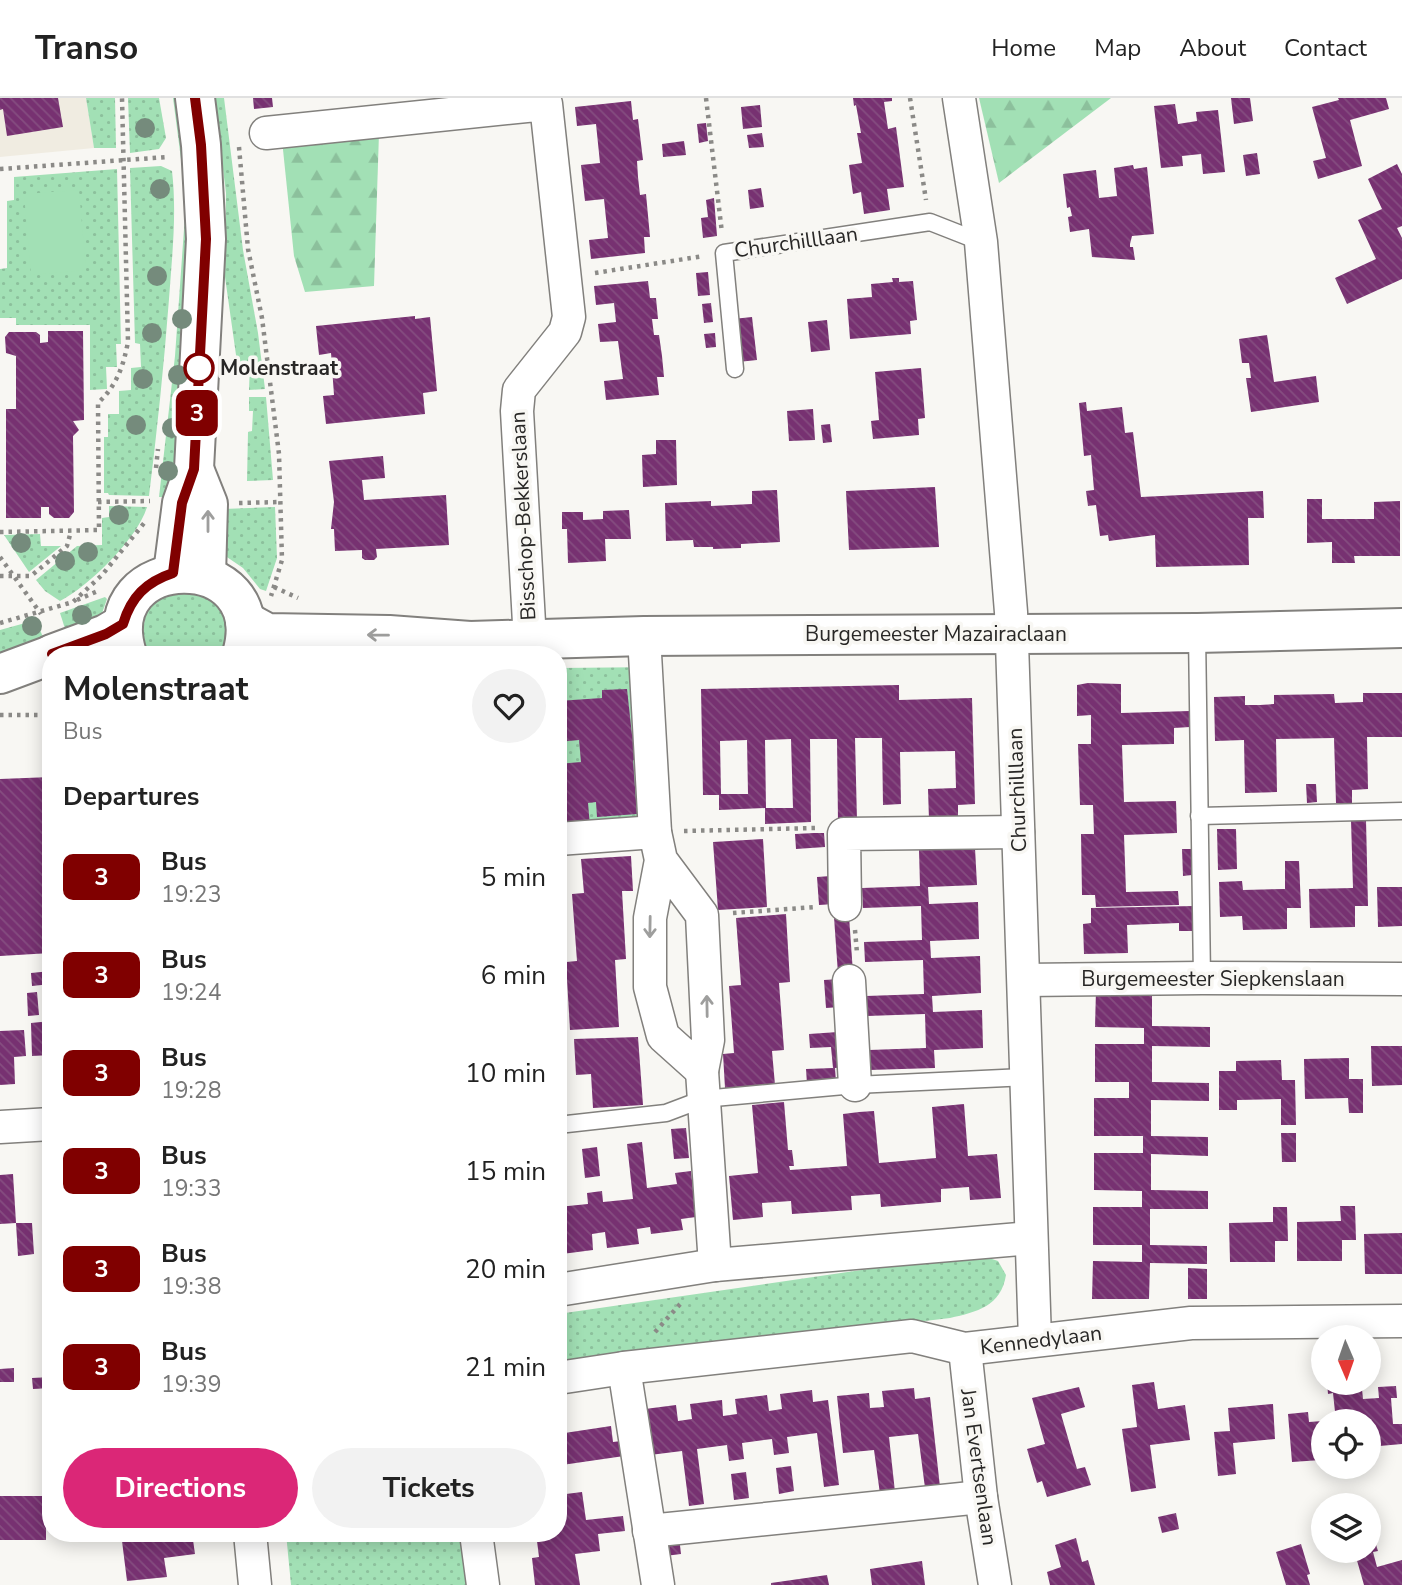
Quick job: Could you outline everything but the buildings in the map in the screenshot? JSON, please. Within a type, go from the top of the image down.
[{"type":"street","points":[[189,575],[182,503],[194,469],[206,239],[201,145],[195,98]]},
{"type":"street","name":"Churchilllaan","points":[[959,98],[981,242],[1010,632],[1035,1340]]},
{"type":"street","name":"Bisschop-Bekkerslaan","points":[[252,135],[546,104],[569,317],[565,332],[519,390],[517,411],[529,623],[527,646]]},
{"type":"street","points":[[82,646],[106,634],[125,639],[127,609],[146,586],[158,578],[189,575],[224,586],[252,626]]},
{"type":"street","name":"Burgemeester Mazairaclaan","points":[[252,626],[267,633],[389,635],[518,646]]},
{"type":"street","name":"Burgemeester Mazairaclaan","points":[[538,646],[644,636],[1402,628]]},
{"type":"street","points":[[644,636],[659,846],[650,918],[650,987],[663,1035],[702,1085]]},
{"type":"street","name":"Burgemeester Mazairaclaan","points":[[445,646],[470,641]]},
{"type":"street","points":[[0,674],[42,664]]},
{"type":"street","points":[[0,696],[42,668]]},
{"type":"street","points":[[845,905],[844,834],[1018,832]]},
{"type":"street","points":[[567,840],[659,846]]},
{"type":"street","points":[[659,846],[702,915],[708,1040],[702,1085],[715,1265]]},
{"type":"street","name":"Burgemeester Siepkenslaan","points":[[1024,980],[1402,979]]},
{"type":"street","points":[[849,981],[855,1086]]},
{"type":"street","points":[[0,1127],[42,1125]]},
{"type":"street","points":[[567,1289],[715,1265],[1031,1238]]},
{"type":"street","name":"Kennedylaan","points":[[567,1377],[912,1336],[965,1349],[1191,1323],[1402,1321]]},
{"type":"street","name":"Jan Evertsenlaan","points":[[965,1349],[981,1497],[995,1585]]},
{"type":"street","points":[[624,1368],[658,1585]]},
{"type":"street","points":[[649,1531],[981,1497]]},
{"type":"street","points":[[251,1542],[255,1585]]},
{"type":"street","points":[[477,1542],[483,1585]]},
{"type":"lane","name":"Churchilllaan","points":[[735,369],[724,253],[930,222],[981,242]]},
{"type":"lane","points":[[1197,632],[1202,978]]},
{"type":"lane","points":[[1199,816],[1402,811]]},
{"type":"lane","points":[[567,1124],[666,1113],[702,1085],[855,1086],[1026,1077]]},
{"type":"path","points":[[0,532],[99,530],[97,403],[112,390],[123,366],[128,342],[122,98]]},
{"type":"path","points":[[565,278],[724,253],[706,98]]},
{"type":"path","points":[[910,98],[930,222]]},
{"type":"path","points":[[252,135],[248,249],[262,318],[279,454],[282,560],[252,626]]},
{"type":"path","points":[[0,169],[175,156]]},
{"type":"path","points":[[0,624],[73,602],[102,575],[148,519]]},
{"type":"path","points":[[0,576],[31,576],[67,546],[71,531]]},
{"type":"path","points":[[0,557],[31,603],[41,612],[49,646]]},
{"type":"path","points":[[0,715],[42,716]]},
{"type":"path","points":[[659,846],[824,827],[844,834]]},
{"type":"path","points":[[702,915],[845,905],[854,910],[858,974],[849,981]]},
{"type":"path","points":[[624,1368],[715,1265]]},
{"type":"shaded area","points":[[0,98],[86,98],[94,148],[0,157]]},
{"type":"green space","points":[[86,98],[115,98],[116,148],[94,148]]},
{"type":"green space","points":[[128,98],[159,98],[166,138],[159,149],[130,153]]},
{"type":"green space","points":[[173,98],[183,98],[196,232],[172,497],[159,497],[175,356],[185,215],[184,182]]},
{"type":"green space","points":[[214,98],[224,98],[243,250],[265,389],[249,390],[250,363],[237,362],[225,277],[226,193]]},
{"type":"green space","points":[[979,98],[1111,98],[999,183]]},
{"type":"green space","points":[[379,133],[374,286],[305,292],[294,256],[282,140]]},
{"type":"green space","points":[[161,166],[172,171],[174,235],[163,373],[149,496],[109,495],[104,493],[104,437],[108,437],[108,414],[119,414],[119,391],[131,390],[131,368],[141,367],[140,344],[135,343],[130,168]]},
{"type":"green space","points":[[117,169],[121,344],[116,344],[117,367],[106,367],[107,389],[90,390],[90,325],[16,325],[16,318],[0,318],[0,269],[7,268],[7,201],[14,200],[14,177]]},
{"type":"green space","points":[[79,190],[86,270],[31,275],[24,194]]},
{"type":"green space","points":[[249,397],[266,397],[273,480],[247,481],[248,432],[252,431],[253,411],[249,411]]},
{"type":"green space","points":[[109,506],[147,507],[134,533],[111,560],[84,585],[60,601],[45,591],[36,580],[77,546],[102,545],[102,518],[109,517]]},
{"type":"green space","points":[[275,507],[277,558],[266,591],[260,589],[243,568],[221,553],[223,509]]},
{"type":"green space","points":[[40,534],[41,546],[61,546],[29,572],[4,535]]},
{"type":"green space","points":[[187,589],[214,599],[229,624],[226,646],[144,646],[146,616],[154,603]]},
{"type":"green space","points":[[105,597],[107,599],[100,619],[68,638],[60,613]]},
{"type":"green space","points":[[36,620],[47,646],[0,667],[0,630]]},
{"type":"green space","points":[[660,667],[666,825],[567,826],[567,668]]},
{"type":"green space","points":[[983,1256],[998,1261],[1006,1275],[999,1294],[993,1301],[960,1316],[567,1364],[567,1313],[889,1266]]},
{"type":"green space","points":[[287,1542],[470,1542],[474,1585],[291,1585]]},
{"type":"bus line","name":"3","points":[[74,646],[106,634],[123,624],[127,609],[135,596],[158,578],[173,573],[182,503],[194,469],[206,239],[201,145],[195,98]]},
{"type":"place","name":"Molenstraat","points":[[199,368]]}]
